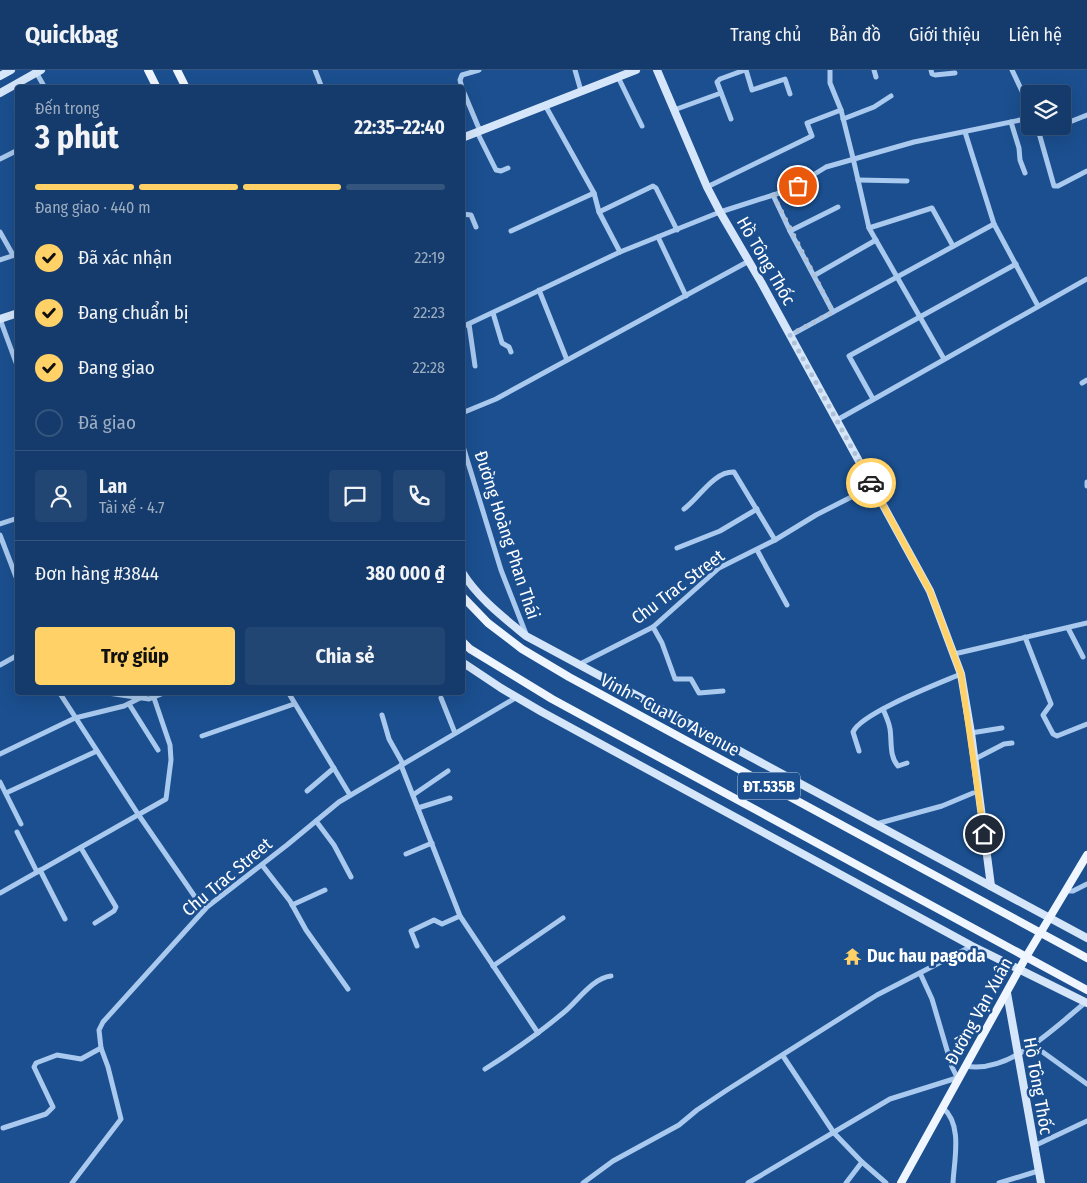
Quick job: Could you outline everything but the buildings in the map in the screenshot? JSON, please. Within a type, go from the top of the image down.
[{"type":"main road","points":[[0,76],[11,70]]},
{"type":"main road","points":[[148,70],[156,85]]},
{"type":"main road","points":[[177,70],[184,85]]},
{"type":"main road","points":[[465,137],[636,70]]},
{"type":"main road","name":"Hồ Tông Thốc","points":[[657,70],[707,188],[749,260],[930,591],[961,674],[975,760],[991,886]]},
{"type":"main road","points":[[0,93],[38,71]]},
{"type":"main road","points":[[0,319],[15,313]]},
{"type":"main road","points":[[465,576],[498,613],[526,636],[1087,938]]},
{"type":"main road","name":"Vinh - Cua Lo Avenue","points":[[465,599],[488,623],[522,649],[568,677],[1087,958]]},
{"type":"main road","name":"ĐT.535B","points":[[465,644],[470,650],[552,700],[1087,990]]},
{"type":"main road","points":[[465,664],[517,697],[972,946],[1087,1002]]},
{"type":"main road","name":"Đường Vạn Xuân","points":[[902,1183],[1026,957],[1087,855]]},
{"type":"main road","name":"Hồ Tông Thốc","points":[[1007,993],[1041,1183]]},
{"type":"street","points":[[315,70],[321,85]]},
{"type":"street","points":[[462,85],[460,80],[462,75],[478,70]]},
{"type":"street","points":[[575,70],[581,91]]},
{"type":"street","points":[[731,118],[717,84],[718,80],[745,70],[752,90],[785,79],[790,94]]},
{"type":"street","points":[[830,70],[832,90],[841,110],[854,158],[869,228],[944,360]]},
{"type":"street","points":[[874,70],[876,77]]},
{"type":"street","points":[[931,70],[932,74],[935,75],[955,73]]},
{"type":"street","points":[[1012,70],[1021,89]]},
{"type":"street","points":[[38,71],[44,85]]},
{"type":"street","points":[[618,77],[642,126]]},
{"type":"street","points":[[674,110],[721,93]]},
{"type":"street","points":[[465,94],[496,170],[501,171],[508,168]]},
{"type":"street","points":[[843,119],[874,107],[891,96]]},
{"type":"street","points":[[545,105],[594,193],[600,212],[620,252]]},
{"type":"street","points":[[707,188],[812,136],[807,123],[841,110]]},
{"type":"street","points":[[1071,121],[1087,115]]},
{"type":"street","points":[[465,326],[620,252],[720,212],[798,186],[826,167],[914,142],[1021,120]]},
{"type":"street","points":[[1011,122],[1025,173]]},
{"type":"street","points":[[965,132],[994,224],[1038,306]]},
{"type":"street","points":[[1040,135],[1054,186],[1058,186],[1087,171]]},
{"type":"street","points":[[0,159],[15,152]]},
{"type":"street","points":[[858,180],[907,181]]},
{"type":"street","points":[[600,212],[653,186],[656,188],[676,230]]},
{"type":"street","points":[[511,231],[594,193]]},
{"type":"street","points":[[773,195],[833,312]]},
{"type":"street","points":[[790,231],[838,207]]},
{"type":"street","points":[[869,228],[932,208],[953,246]]},
{"type":"street","points":[[465,214],[471,215],[476,227]]},
{"type":"street","points":[[790,335],[994,224]]},
{"type":"street","points":[[0,232],[15,255],[0,260]]},
{"type":"street","points":[[658,237],[686,296]]},
{"type":"street","points":[[815,275],[876,240]]},
{"type":"street","points":[[465,412],[496,399],[749,260]]},
{"type":"street","points":[[873,399],[848,356],[1016,264]]},
{"type":"street","points":[[837,420],[1087,279]]},
{"type":"street","points":[[540,290],[567,360]]},
{"type":"street","points":[[493,313],[502,343],[509,347],[511,352]]},
{"type":"street","points":[[0,319],[15,360]]},
{"type":"street","points":[[469,324],[475,366]]},
{"type":"street","name":"Đường Hoàng Phan Thái","points":[[465,453],[501,570],[526,636]]},
{"type":"street","points":[[684,509],[695,501],[708,485],[731,471],[737,474],[775,540]]},
{"type":"street","name":"Chu Trac Street","points":[[578,665],[653,627],[719,568],[757,550],[816,515],[872,486]]},
{"type":"street","points":[[677,548],[720,531],[756,508]]},
{"type":"street","points":[[0,524],[15,519]]},
{"type":"street","points":[[0,534],[15,574]]},
{"type":"street","points":[[757,550],[787,605]]},
{"type":"street","points":[[954,654],[1087,623]]},
{"type":"street","points":[[653,627],[662,643],[675,679],[691,679],[699,694],[723,691]]},
{"type":"street","points":[[1068,628],[1083,657]]},
{"type":"street","points":[[1026,637],[1051,704],[1043,715],[1053,734],[1057,736],[1087,724]]},
{"type":"street","points":[[0,665],[15,657]]},
{"type":"street","points":[[859,750],[853,734],[854,729],[869,717],[961,674]]},
{"type":"street","points":[[61,695],[138,814],[204,910]]},
{"type":"street","points":[[120,695],[140,698],[154,698],[160,695]]},
{"type":"street","points":[[290,695],[350,795]]},
{"type":"street","name":"Chu Trac Street","points":[[72,1183],[121,1119],[99,1030],[103,1022],[204,910],[350,795],[517,697]]},
{"type":"street","points":[[0,754],[75,718],[129,704],[140,698]]},
{"type":"street","points":[[0,893],[138,814],[163,802],[168,793],[170,745],[154,698]]},
{"type":"street","points":[[441,698],[455,733]]},
{"type":"street","points":[[129,704],[158,750]]},
{"type":"street","points":[[202,736],[294,704]]},
{"type":"street","points":[[883,709],[890,728],[891,751],[895,764],[898,766],[907,763]]},
{"type":"street","points":[[382,715],[389,739],[402,764],[460,916],[538,1033]]},
{"type":"street","points":[[971,733],[1002,728]]},
{"type":"street","points":[[975,760],[1004,744],[1012,743]]},
{"type":"street","points":[[6,793],[97,751]]},
{"type":"street","points":[[307,791],[334,768]]},
{"type":"street","points":[[413,795],[448,771]]},
{"type":"street","points":[[0,782],[21,824]]},
{"type":"street","points":[[875,824],[942,806],[973,793]]},
{"type":"street","points":[[418,808],[450,798]]},
{"type":"street","points":[[316,821],[334,845],[351,877]]},
{"type":"street","points":[[17,832],[65,919]]},
{"type":"street","points":[[406,854],[432,843]]},
{"type":"street","points":[[81,848],[116,907],[114,911],[96,923]]},
{"type":"street","points":[[262,864],[348,989]]},
{"type":"street","points":[[1065,891],[1073,891],[1087,885]]},
{"type":"street","points":[[292,905],[325,890]]},
{"type":"street","points":[[417,946],[411,931],[434,920],[442,924],[460,916]]},
{"type":"street","points":[[493,966],[563,918]]},
{"type":"street","points":[[583,1183],[613,1161],[679,1125],[704,1105],[877,995],[972,946]]},
{"type":"street","points":[[749,1183],[890,1100],[959,1077],[952,1067],[932,999],[920,973]]},
{"type":"street","points":[[485,1069],[564,1013],[604,977],[611,976]]},
{"type":"street","points":[[966,1066],[989,1066],[1017,1055],[1033,1045],[1087,1002]]},
{"type":"street","points":[[1033,1045],[1087,1084]]},
{"type":"street","points":[[4,1128],[46,1114],[53,1107],[34,1068],[36,1064],[57,1055],[81,1059],[102,1048]]},
{"type":"street","points":[[783,1056],[834,1133],[886,1183]]},
{"type":"street","points":[[942,1108],[948,1113],[954,1126],[953,1183]]},
{"type":"street","points":[[1034,1146],[1087,1121]]},
{"type":"street","points":[[846,1183],[862,1162]]},
{"type":"street","points":[[999,1183],[1038,1171]]},
{"type":"way so far","points":[[798,186],[773,195],[833,312],[790,335],[871,483]]},
{"type":"place","name":"Duc hau pagoda","points":[[853,956]]},
{"type":"route","points":[[871,483],[930,591],[961,674],[971,733],[984,834]]}]
